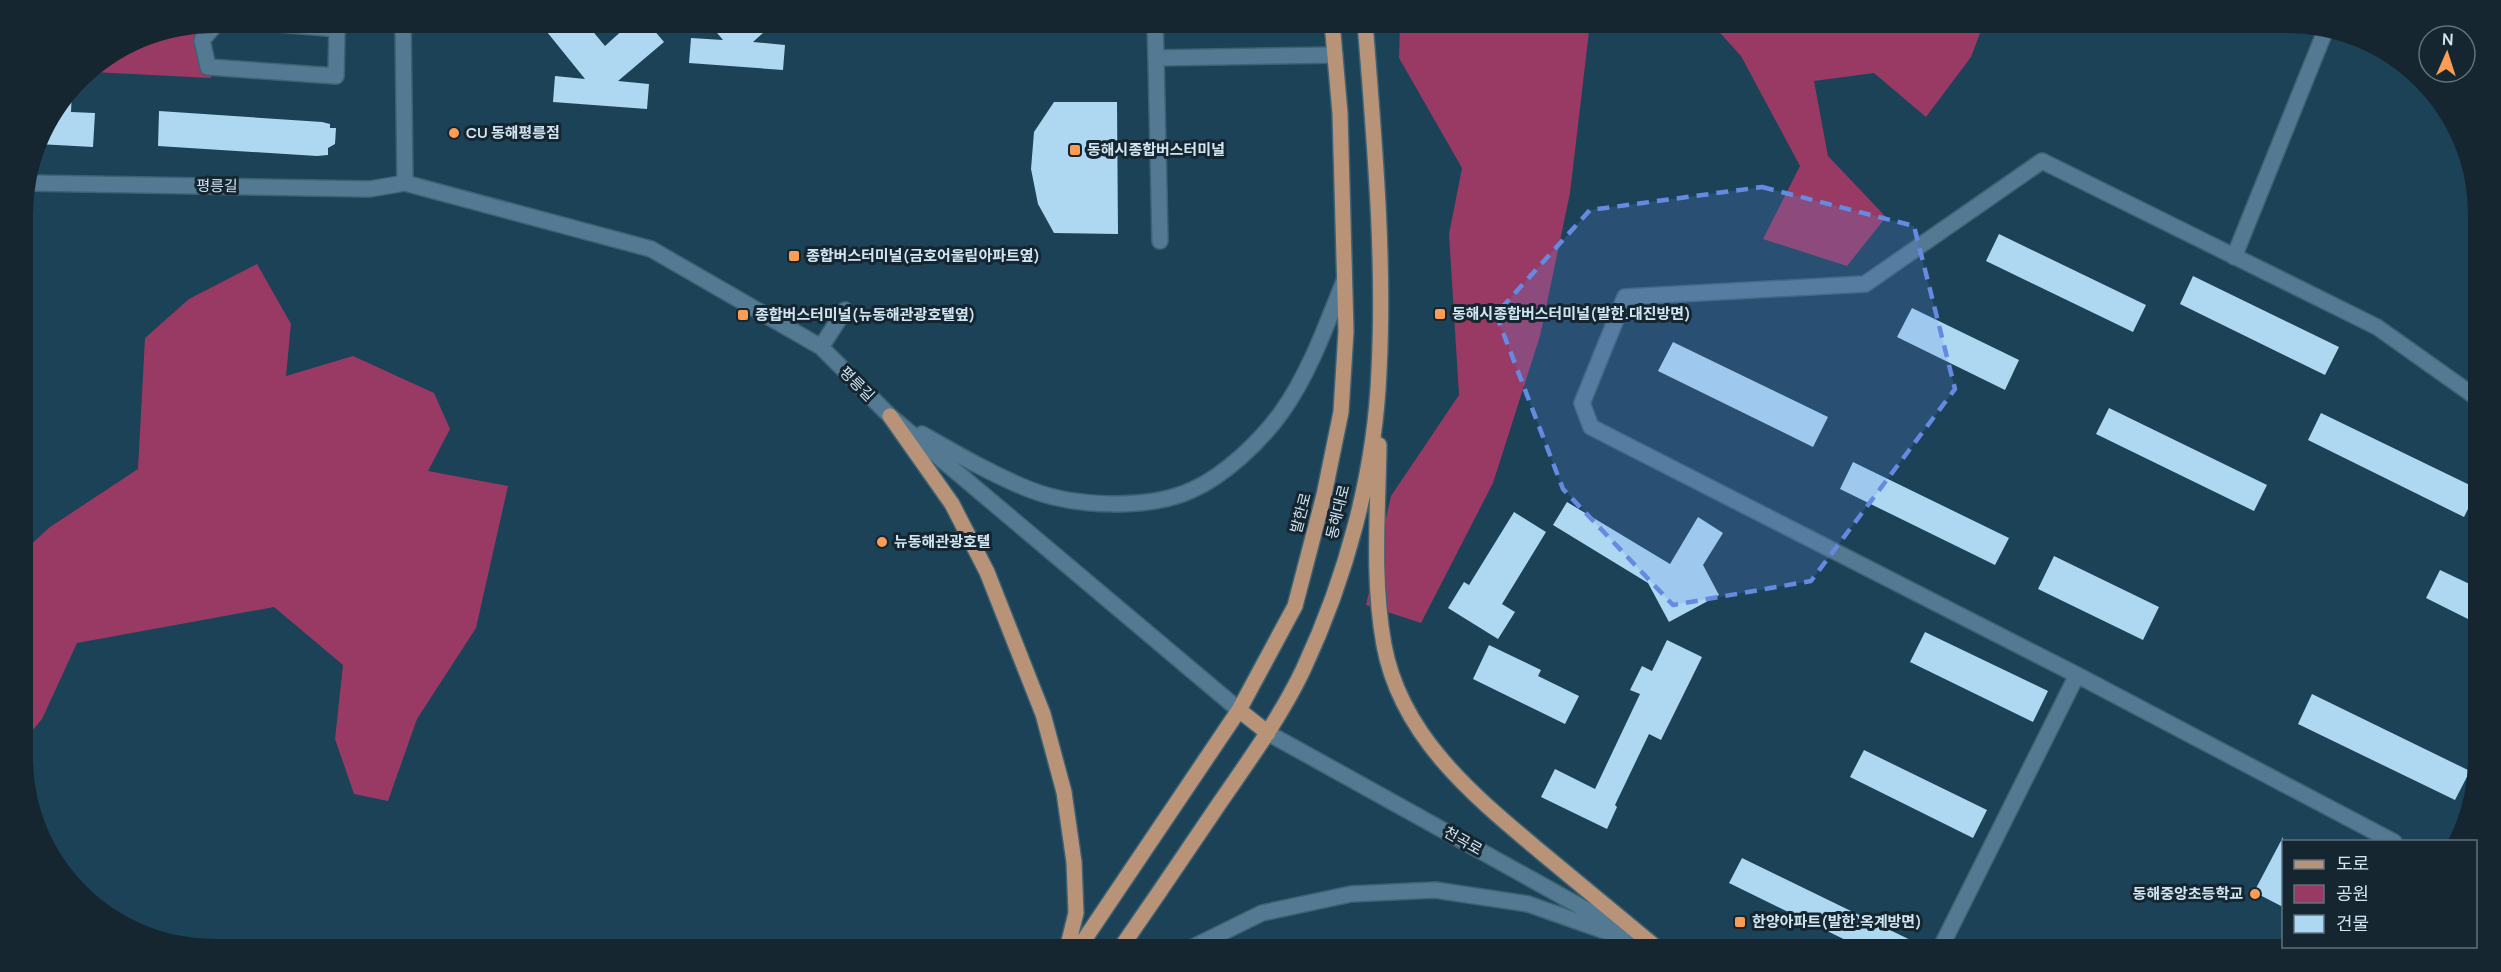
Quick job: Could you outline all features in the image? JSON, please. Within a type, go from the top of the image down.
[{"type":"main road","name":"발한로","points":[[1085,939],[1239,710],[1294,606],[1324,495],[1341,412],[1346,331],[1340,114],[1333,33]]},
{"type":"main road","name":"동해대로","points":[[1127,939],[1268,733],[1302,671],[1335,592],[1353,531],[1369,460],[1379,373],[1380,271],[1366,33]]},
{"type":"main road","points":[[1379,373],[1378,600],[1384,647],[1401,696],[1427,744],[1474,796],[1645,939]]},
{"type":"main road","points":[[890,416],[952,504],[987,572],[1043,714],[1064,792],[1074,862],[1076,913],[1070,939]]},
{"type":"main road","points":[[1239,710],[1268,733]]},
{"type":"street","points":[[208,33],[202,40],[208,67],[336,76],[339,33]]},
{"type":"street","points":[[403,33],[405,183]]},
{"type":"street","points":[[1155,33],[1160,241]]},
{"type":"street","points":[[2234,257],[2323,37]]},
{"type":"street","points":[[1156,58],[1335,55]]},
{"type":"street","points":[[2390,840],[2077,675],[1591,427],[1582,403],[1625,297],[1865,284],[2042,161],[2377,327],[2468,392]]},
{"type":"street","name":"평릉길","points":[[36,183],[370,189],[405,183],[651,249],[821,347],[890,416],[1239,710]]},
{"type":"street","points":[[890,416],[991,472],[1033,491],[1085,504],[1144,502],[1192,490],[1238,460],[1281,413],[1314,356],[1344,282]]},
{"type":"street","points":[[821,347],[845,310]]},
{"type":"street","points":[[1945,939],[2077,675]]},
{"type":"street","name":"천곡로","points":[[1268,733],[1639,939]]},
{"type":"street","points":[[1209,939],[1262,913],[1351,894],[1435,890],[1528,904],[1628,939]]},
{"type":"highlighted area","points":[[1762,187],[1914,226],[1955,389],[1811,581],[1673,605],[1563,489],[1496,314],[1590,210]]},
{"type":"green space","points":[[207,33],[202,40],[212,67],[211,78],[102,72],[145,47],[179,36]]},
{"type":"green space","points":[[1400,33],[1589,33],[1570,193],[1540,336],[1493,483],[1421,623],[1366,605],[1391,496],[1459,395],[1449,234],[1462,168],[1399,58]]},
{"type":"green space","points":[[1720,33],[1980,33],[1971,57],[1926,117],[1874,73],[1814,81],[1828,156],[1886,217],[1847,266],[1763,239],[1800,166],[1741,56]]},
{"type":"green space","points":[[257,264],[291,324],[286,376],[353,356],[434,393],[450,429],[428,471],[508,486],[476,628],[417,719],[388,801],[354,794],[335,739],[343,665],[274,607],[77,643],[42,719],[33,730],[33,543],[50,527],[138,469],[145,338],[189,299]]},
{"type":"building","points":[[548,33],[594,33],[605,46],[619,33],[656,33],[664,42],[618,81],[649,84],[647,109],[553,102],[555,76],[585,79]]},
{"type":"building","points":[[717,33],[763,33],[753,42],[785,45],[783,70],[689,63],[691,38],[723,40]]},
{"type":"building","points":[[71,102],[71,112],[95,113],[93,147],[47,145]]},
{"type":"building","name":"동해시종합버스터미널","points":[[1054,102],[1117,102],[1118,234],[1054,233],[1038,204],[1031,169],[1034,132]]},
{"type":"building","points":[[159,111],[322,122],[330,124],[330,128],[336,128],[335,144],[328,148],[328,155],[317,156],[158,146]]},
{"type":"building","points":[[1999,234],[2146,305],[2133,332],[1986,261]]},
{"type":"building","points":[[2193,276],[2339,347],[2325,375],[2180,304]]},
{"type":"building","points":[[1912,308],[2019,360],[2005,390],[1897,337]]},
{"type":"building","points":[[1673,342],[1828,417],[1813,447],[1658,371]]},
{"type":"building","points":[[2109,408],[2267,485],[2254,511],[2096,434]]},
{"type":"building","points":[[2321,413],[2468,484],[2468,509],[2464,517],[2308,440]]},
{"type":"building","points":[[1853,462],[2009,538],[1995,565],[1840,489]]},
{"type":"building","points":[[1567,502],[1670,564],[1698,517],[1723,533],[1703,565],[1719,595],[1669,622],[1648,583],[1553,525]]},
{"type":"building","points":[[1514,512],[1546,532],[1502,604],[1515,612],[1498,639],[1448,608],[1464,582],[1469,585]]},
{"type":"building","points":[[2054,556],[2159,607],[2143,640],[2038,589]]},
{"type":"building","points":[[2440,570],[2468,583],[2468,619],[2426,598]]},
{"type":"building","points":[[1925,632],[2048,691],[2033,722],[1910,662]]},
{"type":"building","points":[[1667,640],[1702,657],[1661,740],[1649,734],[1615,805],[1617,807],[1607,829],[1541,797],[1555,769],[1595,789],[1640,694],[1630,690],[1642,666],[1652,671]]},
{"type":"building","points":[[1489,645],[1541,670],[1538,676],[1579,696],[1565,724],[1473,679]]},
{"type":"building","points":[[2312,694],[2467,770],[2466,778],[2455,800],[2298,724]]},
{"type":"building","points":[[1864,750],[1987,810],[1973,838],[1850,777]]},
{"type":"building","points":[[2283,837],[2282,906],[2254,892]]},
{"type":"building","points":[[1742,858],[1908,939],[1844,939],[1729,883]]},
{"type":"place","name":"CU 동해평릉점","points":[[454,133]]},
{"type":"place","name":"동해시종합버스터미널","points":[[1075,150]]},
{"type":"place","name":"종합버스터미널(금호어울림아파트옆)","points":[[794,256]]},
{"type":"place","name":"동해시종합버스터미널(발한.대진방면)","points":[[1440,314]]},
{"type":"place","name":"종합버스터미널(뉴동해관광호텔옆)","points":[[743,315]]},
{"type":"place","name":"뉴동해관광호텔","points":[[882,542]]},
{"type":"place","name":"동해중앙초등학교","points":[[2255,894]]},
{"type":"place","name":"한양아파트(발한.옥계방면)","points":[[1740,922]]}]
